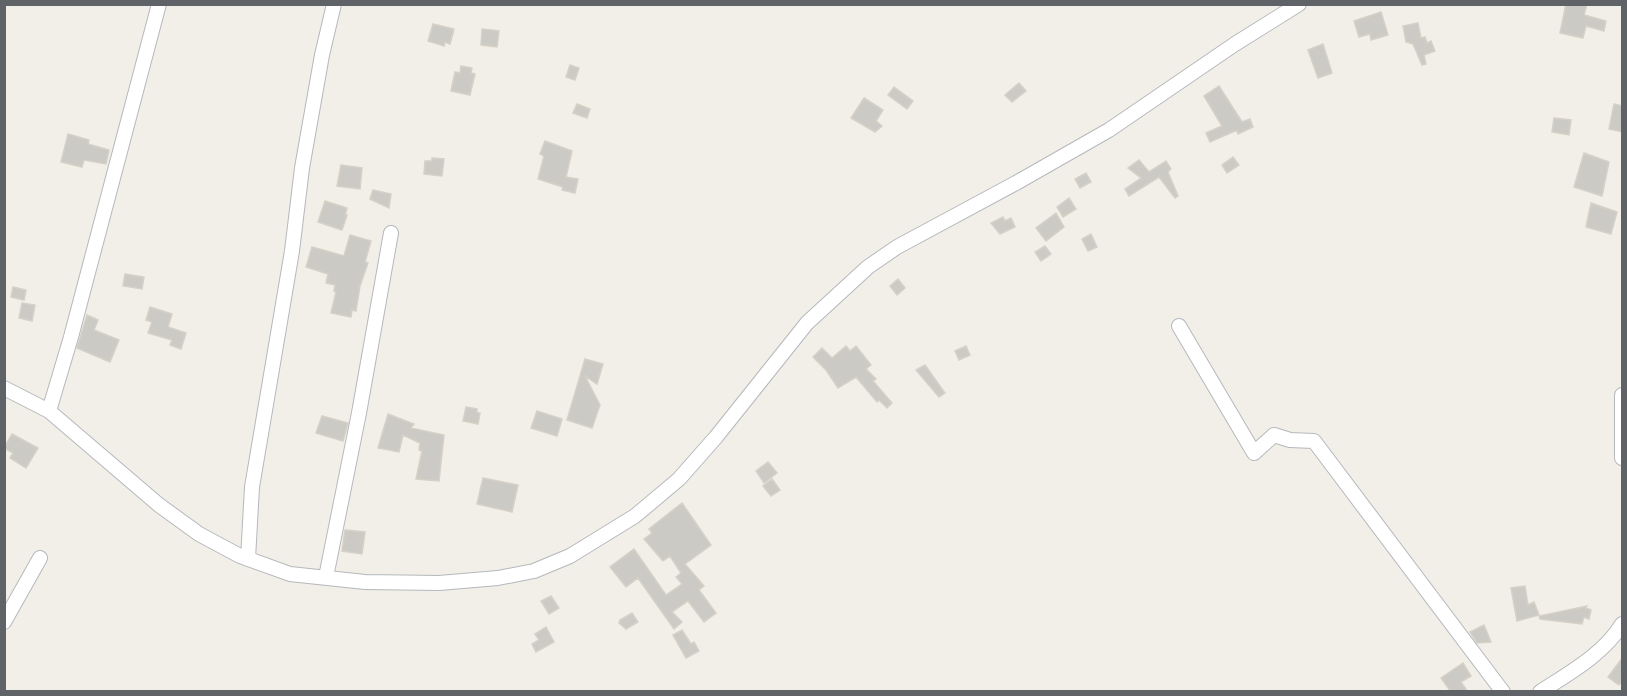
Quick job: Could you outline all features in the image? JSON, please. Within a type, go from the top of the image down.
[{"type":"street","points":[[49,411],[71,337],[159,4]]},
{"type":"street","points":[[248,559],[252,487],[292,251],[302,168],[333,4]]},
{"type":"street","points":[[4,388],[49,411],[159,505],[199,534],[248,559],[290,574],[365,582],[439,583],[498,578],[534,571],[570,556],[635,516],[679,479],[717,437],[807,323],[868,267],[897,247],[1109,130],[1235,44],[1299,4]]},
{"type":"street","points":[[326,577],[359,413],[391,233]]},
{"type":"street","points":[[1179,326],[1254,453],[1275,435],[1290,440],[1314,441],[1503,692]]},
{"type":"street","points":[[1623,395],[1623,458]]},
{"type":"street","points":[[4,622],[40,558]]},
{"type":"street","points":[[1540,692],[1582,664],[1616,635],[1623,624]]},
{"type":"building","points":[[1566,4],[1587,4],[1584,15],[1606,21],[1604,31],[1586,26],[1583,38],[1560,33]]},
{"type":"building","points":[[1381,12],[1388,35],[1371,40],[1370,34],[1359,37],[1354,21]]},
{"type":"building","points":[[1418,23],[1421,38],[1425,37],[1427,43],[1431,41],[1435,51],[1424,55],[1426,64],[1422,65],[1413,44],[1406,42],[1403,26]]},
{"type":"building","points":[[433,24],[454,29],[450,44],[445,42],[444,46],[428,41]]},
{"type":"building","points":[[482,29],[499,31],[497,47],[481,45]]},
{"type":"building","points":[[1323,44],[1332,73],[1318,78],[1308,50]]},
{"type":"building","points":[[570,65],[579,68],[575,80],[566,77]]},
{"type":"building","points":[[461,66],[472,68],[471,73],[475,74],[470,95],[451,91],[455,72],[460,73]]},
{"type":"building","points":[[1019,83],[1026,91],[1012,102],[1005,95]]},
{"type":"building","points":[[1219,86],[1242,122],[1250,119],[1253,127],[1238,134],[1237,130],[1210,142],[1206,133],[1222,126],[1204,96]]},
{"type":"building","points":[[894,87],[913,101],[907,109],[888,95]]},
{"type":"building","points":[[864,98],[883,110],[876,121],[882,126],[875,132],[851,118]]},
{"type":"building","points":[[577,104],[590,109],[587,118],[573,113]]},
{"type":"building","points":[[1614,104],[1623,106],[1623,132],[1609,129]]},
{"type":"building","points":[[1554,118],[1571,120],[1569,135],[1552,132]]},
{"type":"building","points":[[68,134],[89,140],[88,144],[109,150],[106,164],[84,160],[82,167],[61,162]]},
{"type":"building","points":[[545,141],[572,151],[566,177],[578,179],[575,193],[538,179],[544,156],[540,154]]},
{"type":"building","points":[[1584,153],[1609,162],[1602,196],[1574,187]]},
{"type":"building","points":[[1233,157],[1239,165],[1227,173],[1222,165]]},
{"type":"building","points":[[432,158],[444,159],[442,176],[424,174],[425,161],[432,161]]},
{"type":"building","points":[[1139,160],[1149,172],[1166,161],[1171,169],[1168,172],[1178,196],[1175,198],[1159,177],[1129,196],[1125,189],[1141,178],[1128,168]]},
{"type":"building","points":[[341,165],[362,168],[360,189],[337,186]]},
{"type":"building","points":[[1086,173],[1091,182],[1080,188],[1075,179]]},
{"type":"building","points":[[373,190],[391,194],[389,208],[370,199]]},
{"type":"building","points":[[1069,198],[1076,209],[1063,217],[1057,207]]},
{"type":"building","points":[[325,201],[347,208],[342,230],[318,222]]},
{"type":"building","points":[[1591,203],[1617,212],[1611,234],[1586,227]]},
{"type":"building","points":[[1056,213],[1064,227],[1046,241],[1036,228]]},
{"type":"building","points":[[1003,217],[1005,221],[1011,218],[1015,227],[1000,234],[991,223]]},
{"type":"building","points":[[1091,234],[1097,247],[1088,251],[1082,239]]},
{"type":"building","points":[[350,235],[371,241],[356,311],[352,310],[351,317],[331,313],[336,292],[334,291],[335,285],[326,283],[328,274],[306,267],[312,247],[344,256]]},
{"type":"building","points":[[1045,246],[1051,254],[1041,261],[1035,252]]},
{"type":"building","points":[[125,274],[144,277],[142,289],[123,286]]},
{"type":"building","points":[[898,279],[905,288],[897,295],[890,286]]},
{"type":"building","points":[[13,287],[26,290],[24,300],[11,297]]},
{"type":"building","points":[[22,303],[35,305],[32,321],[19,318]]},
{"type":"building","points":[[150,307],[172,314],[168,327],[186,333],[181,349],[170,345],[172,340],[148,333],[152,322],[146,320]]},
{"type":"building","points":[[87,315],[98,320],[94,330],[119,340],[110,362],[77,348]]},
{"type":"building","points":[[846,346],[850,351],[856,346],[871,365],[866,369],[876,379],[873,381],[892,403],[887,408],[879,400],[877,402],[856,377],[838,388],[826,370],[813,357],[822,348],[832,358]]},
{"type":"building","points":[[966,346],[970,355],[959,360],[955,351]]},
{"type":"building","points":[[585,359],[603,364],[597,384],[585,376],[600,405],[592,428],[567,420]]},
{"type":"building","points":[[925,365],[945,393],[939,397],[916,370]]},
{"type":"building","points":[[466,407],[477,409],[477,413],[480,413],[478,424],[463,421]]},
{"type":"building","points":[[537,411],[562,419],[557,436],[531,428]]},
{"type":"building","points":[[388,414],[414,424],[411,428],[444,435],[439,481],[416,479],[422,451],[419,450],[420,443],[403,435],[399,452],[378,448]]},
{"type":"building","points":[[322,416],[348,423],[343,441],[316,433]]},
{"type":"building","points":[[12,434],[38,448],[26,468],[10,458],[13,453],[4,448]]},
{"type":"building","points":[[768,462],[777,473],[764,483],[756,471]]},
{"type":"building","points":[[483,478],[518,485],[512,512],[477,504]]},
{"type":"building","points":[[772,479],[780,490],[771,496],[763,486]]},
{"type":"building","points":[[682,503],[711,545],[685,564],[704,586],[699,590],[716,613],[704,622],[688,601],[672,612],[682,622],[674,629],[638,578],[626,587],[610,567],[634,549],[666,595],[682,584],[676,577],[681,573],[670,556],[663,561],[644,539],[652,533],[649,529]]},
{"type":"building","points":[[345,530],[365,532],[362,554],[342,551]]},
{"type":"building","points":[[1525,586],[1528,605],[1534,602],[1539,615],[1517,621],[1511,588]]},
{"type":"building","points":[[551,596],[559,608],[549,614],[541,601]]},
{"type":"building","points":[[1587,606],[1586,608],[1591,610],[1589,619],[1584,617],[1582,624],[1540,619],[1539,616]]},
{"type":"building","points":[[632,613],[638,622],[626,629],[619,623],[620,620]]},
{"type":"building","points":[[1484,625],[1491,642],[1477,643],[1470,632]]},
{"type":"building","points":[[546,627],[554,642],[536,652],[532,644],[539,640],[535,634]]},
{"type":"building","points":[[682,630],[691,644],[694,642],[699,651],[686,658],[673,635]]},
{"type":"building","points":[[1623,657],[1623,680],[1619,685],[1608,677]]},
{"type":"building","points":[[1463,663],[1471,676],[1461,682],[1468,692],[1451,692],[1441,678]]}]
